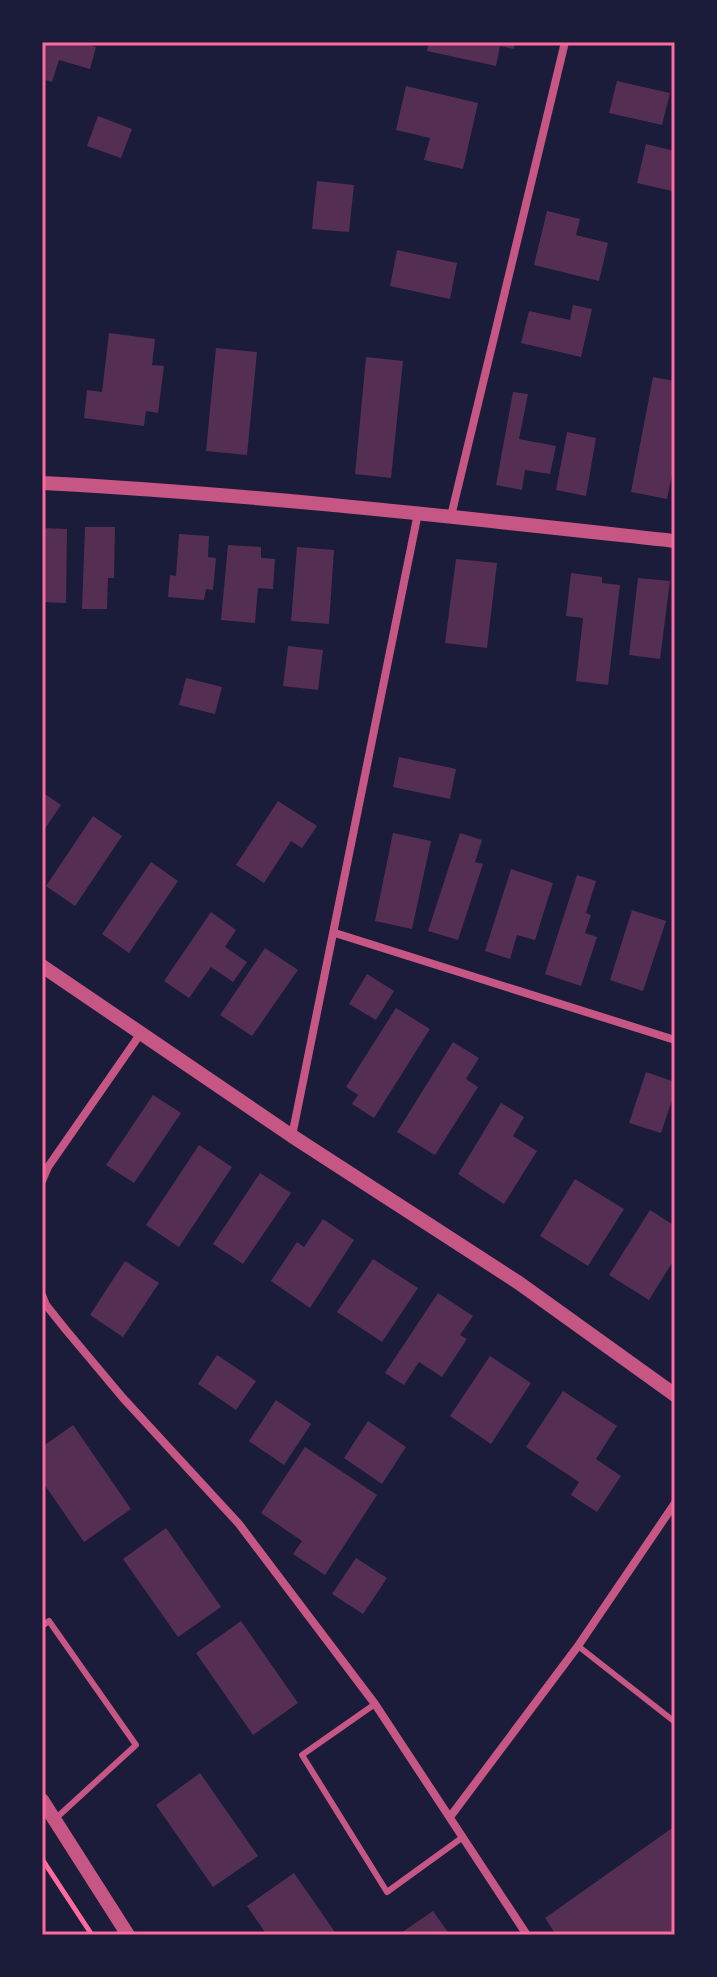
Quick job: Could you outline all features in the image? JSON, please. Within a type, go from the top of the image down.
[{"type":"street","points":[[451,516],[565,42]]},
{"type":"street","points":[[42,483],[135,488],[451,516],[675,541]]},
{"type":"street","points":[[292,1136],[418,513]]},
{"type":"street","points":[[335,933],[675,1040]]},
{"type":"street","points":[[42,966],[292,1136],[519,1283],[675,1395]]},
{"type":"street","points":[[42,1181],[48,1167],[141,1033]]},
{"type":"street","points":[[42,1295],[44,1306],[123,1398],[239,1524],[375,1704],[527,1935]]},
{"type":"street","points":[[450,1817],[578,1646],[675,1503]]},
{"type":"street","points":[[42,1800],[128,1935]]},
{"type":"lane","points":[[42,1626],[49,1621],[136,1745],[54,1820]]},
{"type":"lane","points":[[578,1646],[675,1722]]},
{"type":"lane","points":[[375,1704],[302,1755],[387,1892],[463,1837]]},
{"type":"path","points":[[42,1859],[92,1935]]},
{"type":"building","points":[[42,42],[78,42],[96,47],[90,69],[59,60],[52,82],[42,79]]},
{"type":"building","points":[[429,42],[515,42],[514,49],[500,46],[496,66],[427,51]]},
{"type":"building","points":[[617,81],[670,93],[662,125],[609,113]]},
{"type":"building","points":[[406,86],[478,103],[463,169],[424,160],[430,138],[396,130]]},
{"type":"building","points":[[98,116],[132,129],[121,158],[87,146]]},
{"type":"building","points":[[646,144],[675,151],[672,191],[637,183]]},
{"type":"building","points":[[317,181],[354,185],[349,232],[312,229]]},
{"type":"building","points":[[547,211],[580,219],[576,235],[608,243],[599,281],[534,265]]},
{"type":"building","points":[[397,250],[457,263],[450,299],[390,286]]},
{"type":"building","points":[[573,305],[592,309],[581,357],[521,343],[529,311],[570,320]]},
{"type":"building","points":[[109,333],[155,339],[152,365],[164,366],[158,413],[146,411],[144,426],[84,418],[87,390],[102,392]]},
{"type":"building","points":[[216,348],[257,352],[247,455],[206,451]]},
{"type":"building","points":[[366,357],[403,361],[391,478],[355,474]]},
{"type":"building","points":[[653,377],[675,381],[675,459],[667,499],[631,492]]},
{"type":"building","points":[[513,392],[528,394],[519,439],[556,446],[550,474],[525,470],[522,490],[496,485]]},
{"type":"building","points":[[567,432],[596,438],[586,496],[556,490]]},
{"type":"building","points":[[85,527],[115,527],[114,578],[108,578],[107,609],[82,609]]},
{"type":"building","points":[[42,528],[67,529],[66,603],[42,602]]},
{"type":"building","points":[[179,534],[209,536],[208,557],[216,558],[213,590],[206,589],[204,600],[168,597],[170,575],[176,576]]},
{"type":"building","points":[[228,545],[261,547],[261,558],[275,559],[273,589],[258,588],[255,623],[221,620]]},
{"type":"building","points":[[297,547],[334,550],[329,624],[291,621]]},
{"type":"building","points":[[456,559],[497,563],[487,648],[445,643]]},
{"type":"building","points":[[571,573],[602,577],[602,583],[620,585],[608,685],[576,681],[583,618],[566,616]]},
{"type":"building","points":[[638,578],[670,581],[660,659],[629,655]]},
{"type":"building","points":[[288,646],[323,650],[318,690],[283,686]]},
{"type":"building","points":[[186,678],[222,687],[215,714],[179,705]]},
{"type":"building","points":[[399,757],[456,769],[450,799],[393,787]]},
{"type":"building","points":[[42,792],[61,805],[42,833]]},
{"type":"building","points":[[278,801],[317,826],[302,848],[291,841],[264,883],[236,865]]},
{"type":"building","points":[[93,816],[122,836],[75,906],[46,886]]},
{"type":"building","points":[[393,833],[431,841],[412,929],[375,921]]},
{"type":"building","points":[[460,833],[482,840],[475,862],[483,864],[458,940],[428,931]]},
{"type":"building","points":[[151,862],[178,881],[129,953],[102,934]]},
{"type":"building","points":[[511,869],[553,883],[535,940],[517,935],[510,959],[485,951]]},
{"type":"building","points":[[577,875],[596,881],[586,913],[591,915],[585,933],[597,937],[581,986],[545,974]]},
{"type":"building","points":[[632,910],[666,921],[643,991],[610,980]]},
{"type":"building","points":[[211,912],[236,930],[225,947],[247,962],[233,982],[211,967],[189,998],[164,981]]},
{"type":"building","points":[[265,948],[298,970],[252,1036],[220,1015]]},
{"type":"building","points":[[367,974],[394,991],[376,1020],[349,1004]]},
{"type":"building","points":[[396,1008],[430,1029],[374,1118],[352,1104],[358,1095],[346,1087]]},
{"type":"building","points":[[453,1042],[479,1058],[466,1079],[478,1087],[435,1155],[397,1132]]},
{"type":"building","points":[[646,1072],[675,1082],[661,1133],[629,1123]]},
{"type":"building","points":[[153,1095],[181,1113],[134,1183],[106,1165]]},
{"type":"building","points":[[501,1103],[524,1117],[513,1136],[537,1151],[504,1204],[458,1174]]},
{"type":"building","points":[[199,1145],[232,1167],[179,1247],[146,1225]]},
{"type":"building","points":[[260,1173],[291,1193],[243,1264],[213,1244]]},
{"type":"building","points":[[575,1179],[624,1209],[588,1266],[540,1236]]},
{"type":"building","points":[[650,1210],[675,1226],[675,1258],[649,1300],[609,1275]]},
{"type":"building","points":[[323,1219],[354,1240],[310,1308],[271,1281],[297,1242],[304,1247]]},
{"type":"building","points":[[373,1259],[418,1288],[382,1342],[337,1312]]},
{"type":"building","points":[[125,1261],[159,1283],[123,1337],[90,1315]]},
{"type":"building","points":[[438,1293],[473,1316],[460,1335],[467,1339],[442,1377],[419,1362],[404,1385],[385,1373]]},
{"type":"building","points":[[217,1355],[256,1381],[236,1410],[198,1384]]},
{"type":"building","points":[[490,1356],[531,1383],[491,1444],[450,1416]]},
{"type":"building","points":[[563,1391],[617,1426],[596,1459],[621,1476],[597,1512],[571,1495],[579,1482],[526,1447]]},
{"type":"building","points":[[276,1400],[311,1424],[284,1465],[249,1441]]},
{"type":"building","points":[[368,1421],[406,1447],[382,1484],[344,1458]]},
{"type":"building","points":[[73,1425],[131,1509],[84,1542],[42,1481],[42,1447]]},
{"type":"building","points":[[305,1447],[377,1495],[325,1575],[293,1554],[302,1541],[261,1513]]},
{"type":"building","points":[[166,1528],[221,1607],[178,1637],[123,1559]]},
{"type":"building","points":[[356,1558],[387,1578],[363,1614],[332,1594]]},
{"type":"building","points":[[241,1621],[298,1703],[253,1735],[196,1653]]},
{"type":"building","points":[[200,1773],[258,1856],[213,1887],[156,1805]]},
{"type":"building","points":[[675,1826],[675,1935],[556,1935],[545,1918]]},
{"type":"building","points":[[294,1873],[337,1935],[267,1935],[247,1906]]},
{"type":"building","points":[[433,1911],[450,1935],[398,1935]]}]
